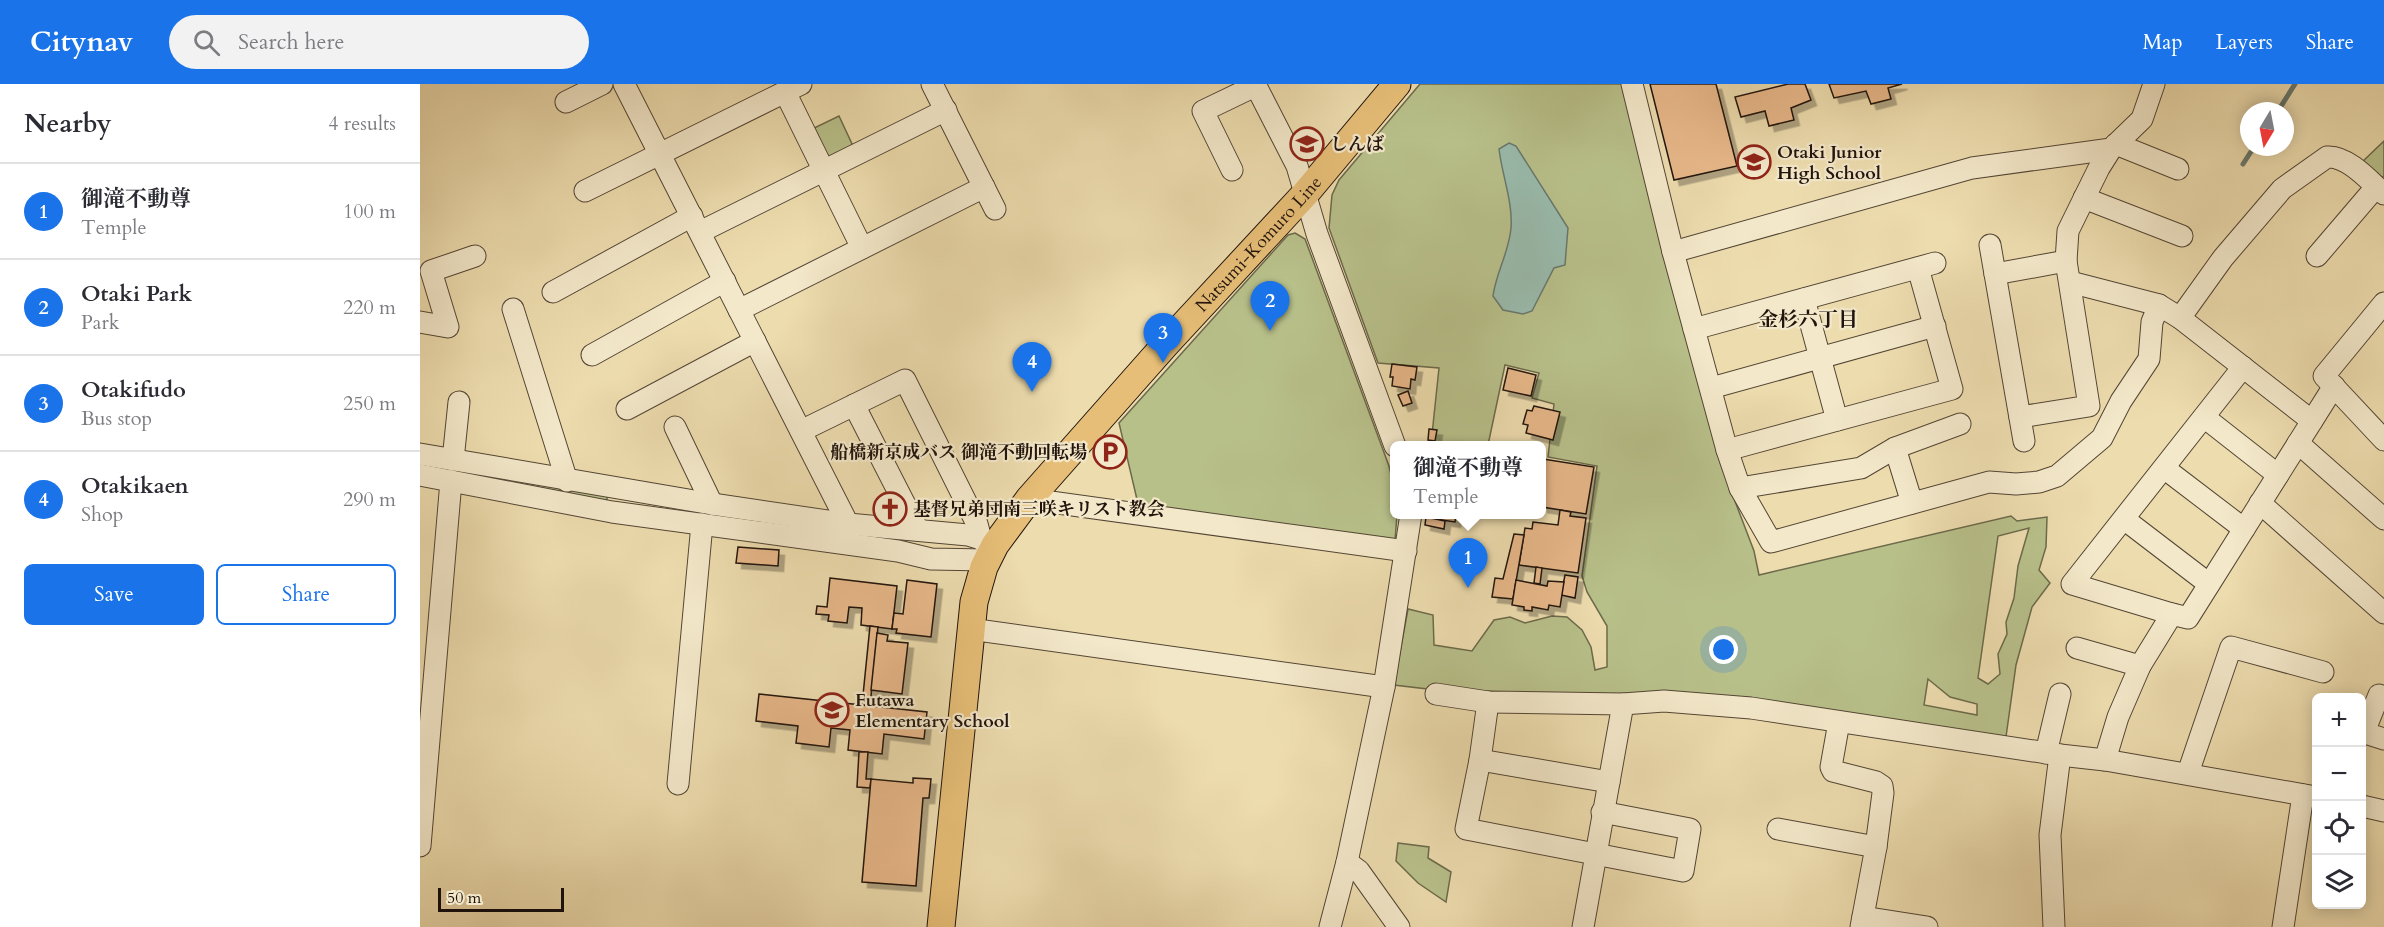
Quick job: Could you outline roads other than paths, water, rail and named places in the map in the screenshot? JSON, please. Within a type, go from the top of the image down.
[{"type":"main road","name":"Natsumi-Komuro Line","points":[[941,927],[970,629],[987,550],[1166,344],[1305,194],[1397,84]]},
{"type":"street","points":[[566,102],[602,84]]},
{"type":"street","points":[[932,84],[995,209]]},
{"type":"street","points":[[1632,84],[1673,252],[1727,450],[1740,488],[1771,542],[1989,482],[2038,483],[2064,472],[2102,438],[2121,401],[2146,365],[2152,341],[2152,322],[2158,305]]},
{"type":"street","points":[[2020,417],[2089,406],[2066,261],[2068,231],[2113,146],[2142,119],[2154,84]]},
{"type":"street","points":[[1232,170],[1203,111],[1255,85],[1297,166],[1317,234],[1393,441]]},
{"type":"street","points":[[631,86],[660,154],[848,524]]},
{"type":"street","points":[[585,191],[793,88],[824,170],[862,248]]},
{"type":"street","points":[[553,292],[696,224],[824,170],[946,110]]},
{"type":"street","points":[[1673,252],[1972,168],[2113,146],[2178,169]]},
{"type":"street","points":[[2180,318],[2223,258],[2282,189],[2327,157],[2336,156],[2380,191],[2317,256]]},
{"type":"street","points":[[739,310],[984,187]]},
{"type":"street","points":[[2084,198],[2182,236]]},
{"type":"street","points":[[1990,245],[2024,441]]},
{"type":"street","points":[[420,322],[448,327],[431,271],[476,256]]},
{"type":"street","points":[[1995,274],[2066,261]]},
{"type":"street","points":[[1694,329],[1927,265],[1935,326],[1952,388],[1727,450]]},
{"type":"street","points":[[592,355],[725,281]]},
{"type":"street","points":[[2070,282],[2158,305],[2180,318],[2312,421]]},
{"type":"street","points":[[1804,299],[1837,420]]},
{"type":"street","points":[[2381,429],[2325,376],[2384,303]]},
{"type":"street","points":[[513,309],[567,481]]},
{"type":"street","points":[[1711,388],[1935,326]]},
{"type":"street","points":[[627,409],[755,341]]},
{"type":"street","points":[[2243,367],[2072,584],[2188,618],[2334,386]]},
{"type":"street","points":[[801,431],[905,380],[977,524],[987,550]]},
{"type":"street","points":[[420,846],[424,731],[459,402]]},
{"type":"street","points":[[854,405],[918,530]]},
{"type":"street","points":[[2204,417],[2278,475]]},
{"type":"street","points":[[1740,488],[1861,468],[1895,447],[1960,424]]},
{"type":"street","points":[[675,427],[712,504]]},
{"type":"street","points":[[2298,443],[2384,519]]},
{"type":"street","points":[[1895,447],[1912,503]]},
{"type":"street","points":[[420,454],[452,470],[612,512],[898,551],[931,560],[987,550]]},
{"type":"street","points":[[2164,468],[2244,529]]},
{"type":"street","points":[[420,475],[452,470],[567,481],[848,524],[918,530],[987,550]]},
{"type":"street","points":[[612,512],[615,489]]},
{"type":"street","points":[[1029,499],[1406,551]]},
{"type":"street","points":[[2260,503],[2384,613]]},
{"type":"street","points":[[1330,927],[1347,862],[1384,687],[1410,519]]},
{"type":"street","points":[[2124,519],[2209,585]]},
{"type":"street","points":[[678,784],[702,524]]},
{"type":"street","points":[[2105,760],[2118,717],[2140,666],[2172,614]]},
{"type":"street","points":[[970,629],[1384,687]]},
{"type":"street","points":[[2188,773],[2231,647],[2323,672]]},
{"type":"street","points":[[2077,648],[2140,666]]},
{"type":"street","points":[[1436,694],[1488,702],[1623,704],[1664,701],[1751,708],[2188,773],[2310,796],[2283,927]]},
{"type":"street","points":[[2054,927],[2049,835],[2053,754],[2060,694]]},
{"type":"street","points":[[2370,734],[2379,695]]},
{"type":"street","points":[[1488,702],[1480,760],[1466,829],[1683,870],[1690,829],[1602,812]]},
{"type":"street","points":[[1583,927],[1623,704]]},
{"type":"street","points":[[1839,722],[1831,767],[1833,771],[1876,782],[1882,786],[1883,793],[1862,922],[1926,927]]},
{"type":"street","points":[[1480,760],[1609,782]]},
{"type":"street","points":[[2366,807],[2384,811]]},
{"type":"street","points":[[1778,829],[1876,847]]},
{"type":"street","points":[[1347,862],[1359,871],[1399,927]]},
{"type":"waterway","points":[[2284,102],[2295,84]]},
{"type":"waterway","points":[[2243,164],[2248,156]]},
{"type":"place","name":"しんば","points":[[1307,144]]},
{"type":"place","name":"Otaki Junior High School","points":[[1754,162]]},
{"type":"place","name":"Otaki Park","points":[[1270,331]]},
{"type":"place","name":"Otakifudo","points":[[1163,363]]},
{"type":"place","name":"Otakikaen","points":[[1032,392]]},
{"type":"place","name":"船橋新京成バス 御滝不動回転場","points":[[1110,452]]},
{"type":"place","name":"基督兄弟団南三咲キリスト教会","points":[[890,509]]},
{"type":"place","name":"御滝不動尊","points":[[1468,588]]},
{"type":"place","name":"Futawa Elementary School","points":[[832,710]]},
{"type":"district","name":"金杉六丁目","points":[[1808,319]]}]
